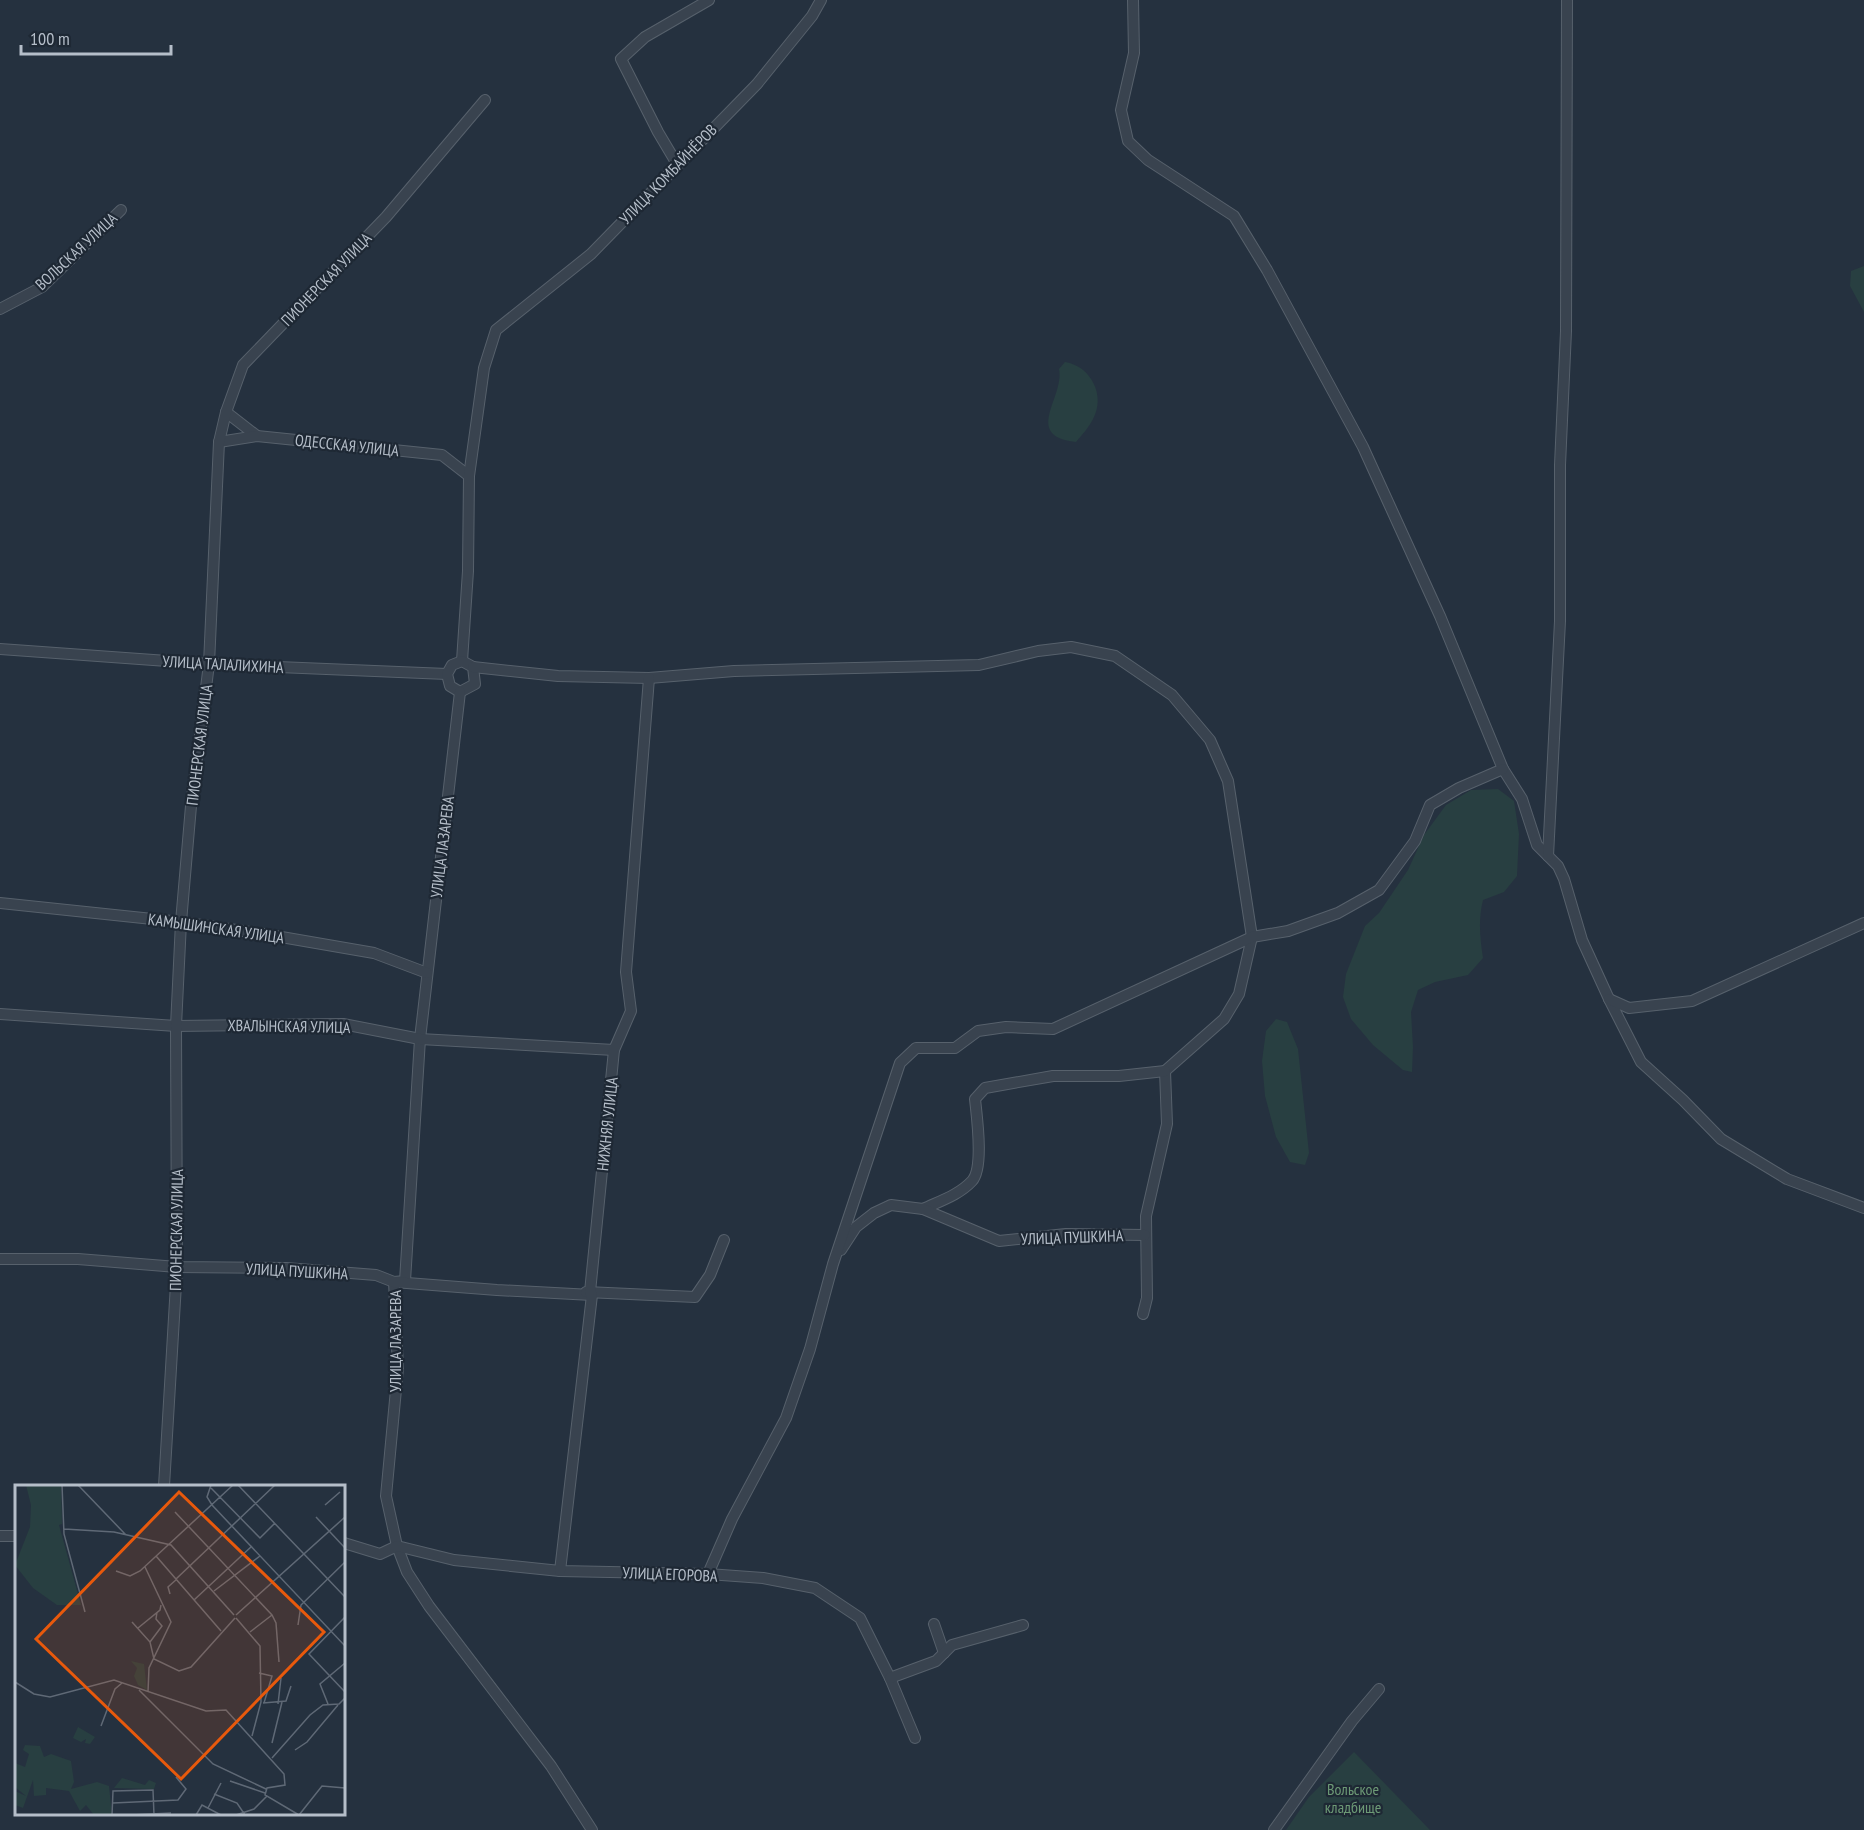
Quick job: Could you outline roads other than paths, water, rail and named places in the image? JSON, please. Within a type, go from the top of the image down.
[{"type":"street","points":[[677,164],[621,59],[645,37],[709,0]]},
{"type":"street","name":"УЛИЦА КОМБАЙНЁРОВ","points":[[469,476],[484,368],[496,330],[591,254],[757,84],[812,15],[821,0]]},
{"type":"street","points":[[1133,0],[1134,53],[1121,110],[1128,141],[1148,160],[1234,216],[1267,270],[1363,447],[1440,616],[1503,769],[1522,800],[1537,845],[1558,867],[1564,879],[1582,940],[1641,1062],[1721,1139],[1787,1179],[1864,1208]]},
{"type":"street","points":[[1548,856],[1560,621],[1560,465],[1566,331],[1567,0]]},
{"type":"street","name":"ПИОНЕРСКАЯ УЛИЦА","points":[[164,1485],[177,1267],[176,1026],[191,806],[209,664],[219,442],[226,412],[243,365],[386,217],[484,100]]},
{"type":"street","name":"ВОЛЬСКАЯ УЛИЦА","points":[[0,309],[42,287],[121,210]]},
{"type":"street","points":[[226,412],[257,436]]},
{"type":"street","name":"ОДЕССКАЯ УЛИЦА","points":[[219,442],[257,436],[442,455],[469,476]]},
{"type":"street","points":[[462,661],[468,571],[469,476]]},
{"type":"street","points":[[474,667],[475,684],[460,692],[450,686],[447,674],[452,665],[462,661],[474,667],[558,676],[649,678],[734,671],[979,665],[1038,651],[1071,647],[1115,656],[1172,695],[1210,740],[1228,780],[1252,937],[1239,994],[1224,1019],[1165,1071],[1119,1076],[1053,1076],[985,1088],[975,1099],[980,1155],[974,1180],[955,1195],[923,1209],[891,1205],[874,1213],[856,1227],[833,1264]]},
{"type":"street","name":"УЛИЦА ТАЛАЛИХИНА","points":[[0,649],[209,664],[447,674]]},
{"type":"street","name":"НИЖНЯЯ УЛИЦА","points":[[560,1571],[591,1294],[614,1050],[631,1011],[626,972],[649,678]]},
{"type":"street","name":"УЛИЦА ЛАЗАРЕВА","points":[[460,692],[420,1039],[399,1282],[398,1368],[387,1496],[397,1546],[407,1572],[429,1606],[551,1766],[592,1830]]},
{"type":"street","points":[[708,1574],[732,1519],[786,1418],[810,1349],[833,1264],[900,1063],[916,1048],[956,1048],[978,1031],[1006,1027],[1053,1029],[1252,937],[1288,931],[1338,913],[1379,890],[1415,842],[1430,805],[1459,788],[1503,769]]},
{"type":"street","name":"КАМЫШИНСКАЯ УЛИЦА","points":[[0,903],[182,922],[374,953],[427,973]]},
{"type":"street","points":[[1609,999],[1629,1008],[1692,1001],[1864,922]]},
{"type":"street","name":"ХВАЛЫНСКАЯ УЛИЦА","points":[[0,1014],[176,1026],[343,1024],[420,1039],[614,1050]]},
{"type":"street","points":[[1143,1314],[1147,1298],[1146,1216],[1167,1124],[1165,1071]]},
{"type":"street","name":"УЛИЦА ПУШКИНА","points":[[923,1209],[999,1241],[1066,1234],[1145,1235]]},
{"type":"street","name":"УЛИЦА ПУШКИНА","points":[[0,1259],[78,1259],[177,1267],[297,1269],[376,1275],[399,1282],[496,1290],[695,1297],[710,1275],[724,1240]]},
{"type":"street","name":"УЛИЦА ЕГОРОВА","points":[[345,1543],[380,1554],[397,1546],[454,1560],[560,1571],[708,1574],[764,1578],[815,1588],[860,1618],[890,1678],[915,1738]]},
{"type":"street","points":[[934,1623],[944,1653]]},
{"type":"street","points":[[890,1678],[936,1661],[952,1645],[1023,1625]]},
{"type":"street","points":[[1274,1830],[1352,1721],[1379,1689]]},
{"type":"park label","name":"Вольское кладбище","points":[[1353,1798]]}]
